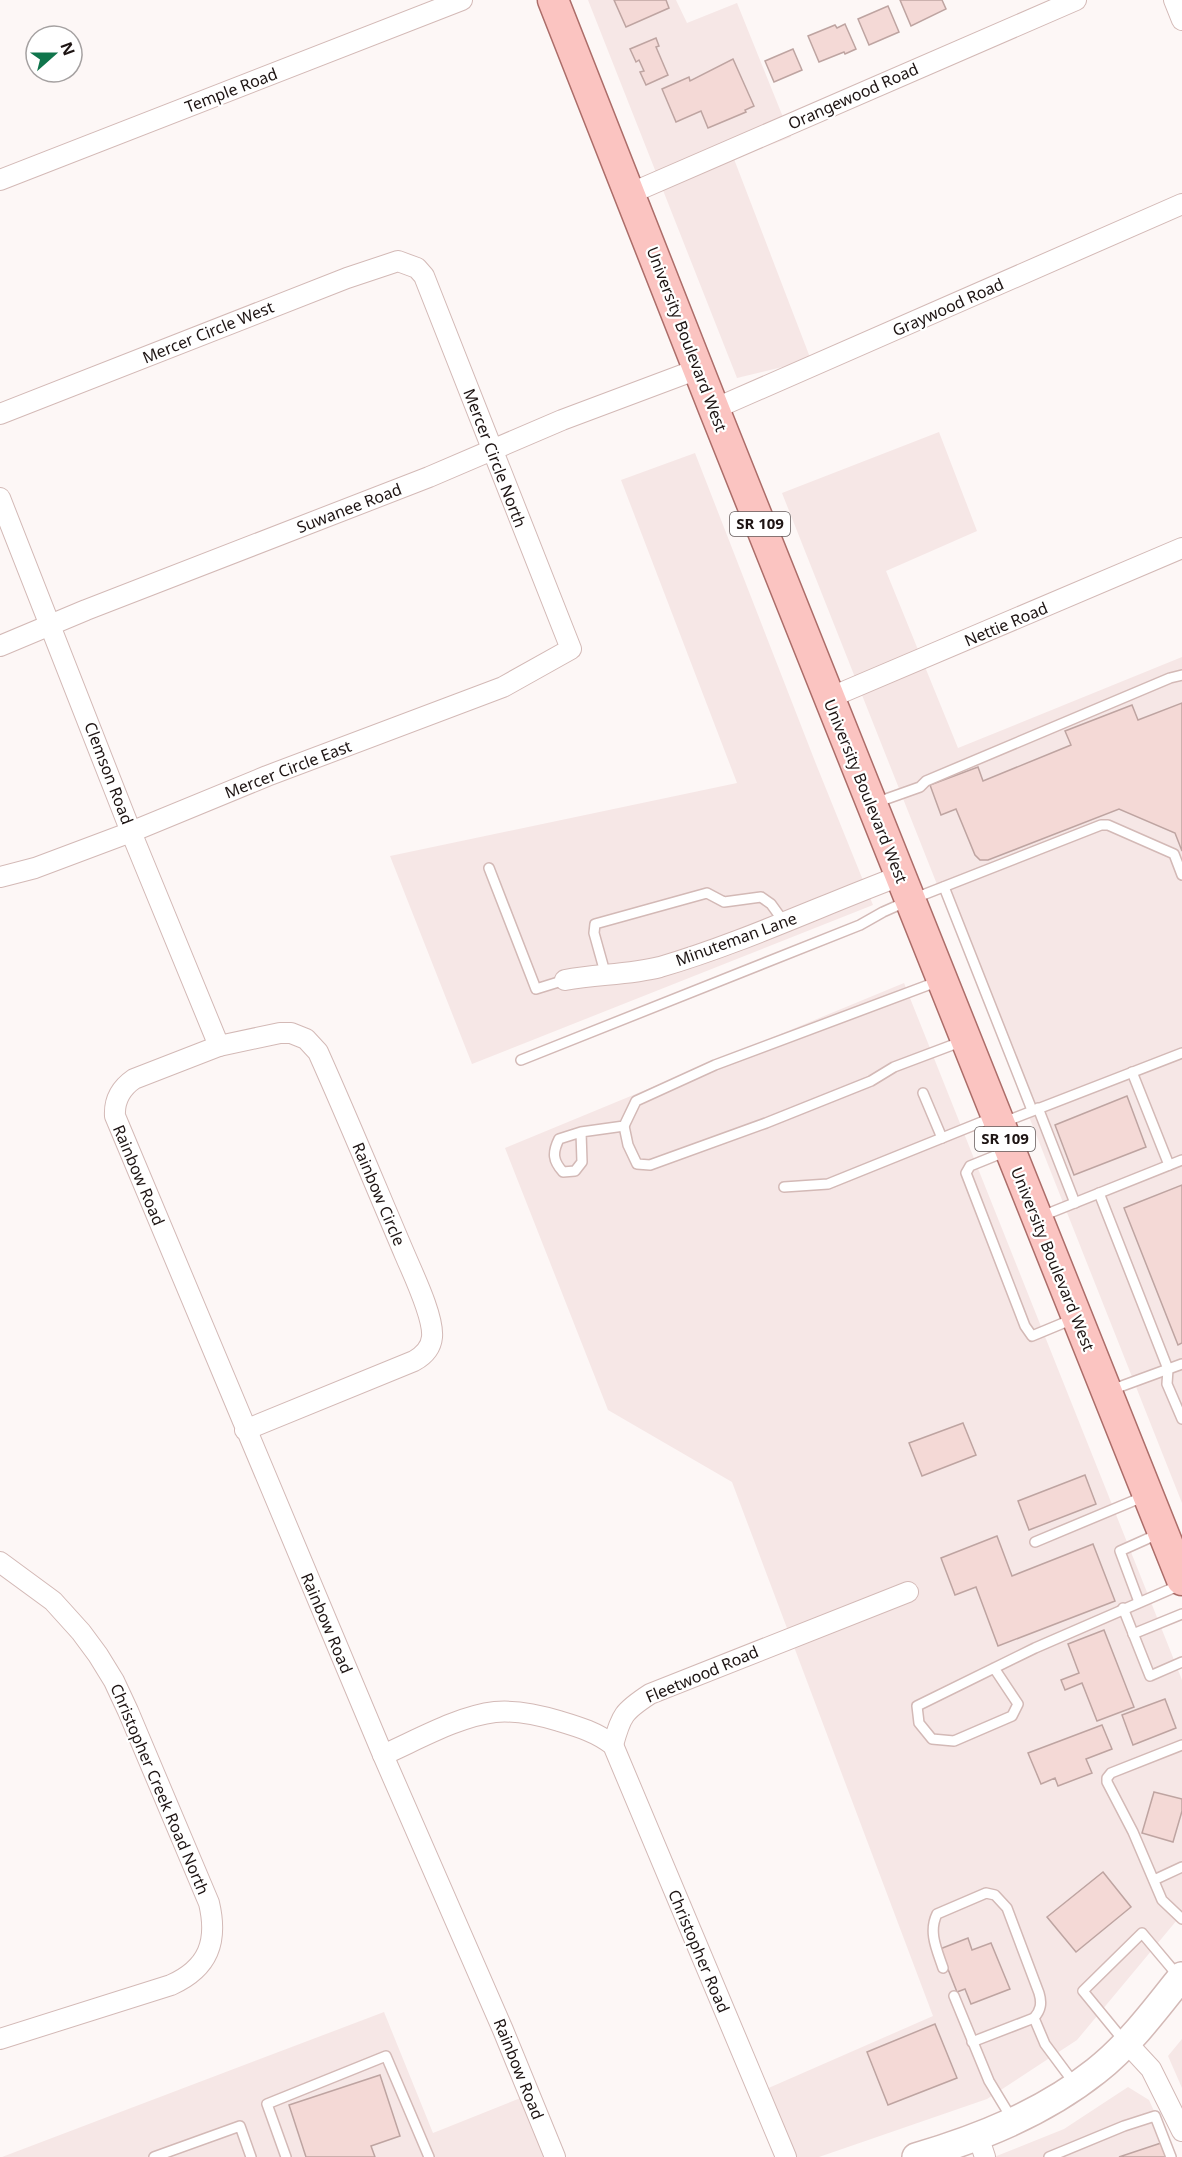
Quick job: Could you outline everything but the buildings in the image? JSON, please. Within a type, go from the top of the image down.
[{"type":"main road","name":"University Boulevard West","points":[[553,0],[1182,1582]]},
{"type":"main road","points":[[916,2157],[982,2147],[1013,2121],[1043,2107],[1076,2085],[1096,2071],[1126,2042],[1181,1977]]},
{"type":"street","name":"Temple Road","points":[[0,180],[462,0]]},
{"type":"street","name":"Orangewood Road","points":[[629,194],[1076,0]]},
{"type":"street","points":[[1174,0],[1182,20]]},
{"type":"street","name":"Graywood Road","points":[[714,409],[1182,204]]},
{"type":"street","name":"Mercer Circle West","points":[[0,414],[346,278],[398,261],[417,268]]},
{"type":"street","name":"Mercer Circle North","points":[[417,268],[424,276],[571,649]]},
{"type":"street","name":"Suwanee Road","points":[[0,646],[562,420],[698,369]]},
{"type":"street","name":"Clemson Road","points":[[0,498],[131,832],[219,1046]]},
{"type":"street","name":"Nettie Road","points":[[829,698],[1182,548]]},
{"type":"street","name":"Mercer Circle East","points":[[0,877],[35,868],[131,832],[277,772],[503,687],[571,649]]},
{"type":"street","name":"Minuteman Lane","points":[[565,980],[659,967],[784,922],[905,888]]},
{"type":"street","name":"Rainbow Circle","points":[[123,1087],[134,1079],[219,1046],[280,1033],[291,1033],[306,1039],[318,1052],[431,1321],[432,1338],[422,1357],[245,1430]]},
{"type":"street","name":"Rainbow Road","points":[[123,1087],[114,1107],[115,1116],[245,1430],[503,2030],[555,2157]]},
{"type":"street","name":"Christopher Creek Road North","points":[[0,1562],[53,1601],[81,1632],[114,1681],[209,1903],[214,1922],[212,1939],[206,1954],[199,1967],[187,1978],[0,2039]]},
{"type":"street","name":"Fleetwood Road","points":[[613,1745],[620,1720],[633,1705],[650,1694],[908,1592]]},
{"type":"street","points":[[383,1755],[466,1719],[495,1712],[516,1712],[555,1720],[586,1729],[613,1745]]},
{"type":"street","name":"Christopher Road","points":[[613,1745],[786,2157]]},
{"type":"street","points":[[1126,2042],[1151,2069],[1180,2120]]},
{"type":"lane","points":[[872,804],[920,787],[926,781],[1170,678],[1182,675]]},
{"type":"lane","points":[[521,1060],[860,925],[883,912],[905,888],[944,886],[1101,825],[1108,825],[1174,854],[1182,875]]},
{"type":"lane","points":[[489,868],[537,989],[565,980]]},
{"type":"lane","points":[[944,886],[1075,1203]]},
{"type":"lane","points":[[606,976],[594,933],[595,924],[707,893],[724,902],[761,897],[771,904],[784,922]]},
{"type":"lane","points":[[941,980],[715,1065],[636,1101],[624,1126],[628,1145],[637,1164],[650,1165],[766,1123],[871,1081],[894,1067],[966,1040]]},
{"type":"lane","points":[[1076,1317],[1032,1336],[1025,1326],[966,1173],[1002,1130],[1035,1109],[1180,1054],[1182,1066]]},
{"type":"lane","points":[[1132,1072],[1169,1166]]},
{"type":"lane","points":[[923,1093],[942,1138]]},
{"type":"lane","points":[[580,1132],[582,1162],[575,1171],[563,1172],[555,1163],[554,1150],[559,1139],[580,1132],[624,1126]]},
{"type":"lane","points":[[784,1186],[828,1184],[942,1138],[1002,1130]]},
{"type":"lane","points":[[1037,1218],[1182,1160]]},
{"type":"lane","points":[[1099,1193],[1168,1369],[1167,1384],[1182,1419]]},
{"type":"lane","points":[[1106,1392],[1182,1364]]},
{"type":"lane","points":[[1035,1542],[1147,1495]]},
{"type":"lane","points":[[1139,1602],[1120,1551],[1162,1532]]},
{"type":"lane","points":[[994,1668],[1018,1704],[1012,1716],[954,1741],[932,1739],[919,1723],[917,1706],[994,1668],[1182,1582]]},
{"type":"lane","points":[[1123,1608],[1150,1676],[1182,1662]]},
{"type":"lane","points":[[1133,1634],[1182,1614]]},
{"type":"lane","points":[[1182,1745],[1111,1773],[1107,1778],[1110,1790],[1133,1832],[1162,1900],[1182,1919]]},
{"type":"lane","points":[[1154,1880],[1182,1867]]},
{"type":"lane","points":[[944,1968],[933,1937],[933,1924],[937,1914],[986,1893],[995,1895],[1007,1908],[1039,1993],[1041,2005],[1034,2018],[972,2042]]},
{"type":"lane","points":[[1126,2042],[1083,1991],[1142,1933],[1181,1977]]},
{"type":"lane","points":[[954,1996],[989,2081],[1013,2121]]},
{"type":"lane","points":[[1034,2018],[1045,2044],[1076,2085]]},
{"type":"lane","points":[[286,2157],[267,2104],[386,2056],[429,2157]]},
{"type":"lane","points":[[1155,2116],[1172,2157]]},
{"type":"lane","points":[[1049,2157],[1124,2126],[1155,2116],[1180,2120]]},
{"type":"lane","points":[[154,2157],[240,2126],[251,2157]]},
{"type":"shaded area","points":[[588,0],[676,0],[687,23],[737,3],[791,137],[734,159],[811,360],[737,378]]},
{"type":"shaded area","points":[[939,432],[977,531],[886,571],[958,748],[1182,657],[1182,1503],[782,493]]},
{"type":"shaded area","points":[[695,453],[873,905],[472,1064],[390,856],[737,783],[621,480]]},
{"type":"shaded area","points":[[904,983],[1182,1680],[1182,1914],[1077,2040],[987,2099],[819,2157],[797,2157],[764,2090],[933,2016],[732,1482],[608,1410],[505,1148]]},
{"type":"shaded area","points":[[384,2012],[433,2133],[538,2091],[565,2157],[2,2157]]},
{"type":"shaded area","points":[[1182,2039],[1182,2088],[1168,2056]]},
{"type":"shaded area","points":[[1128,2087],[1149,2100],[1175,2157],[994,2157],[1064,2129]]}]
